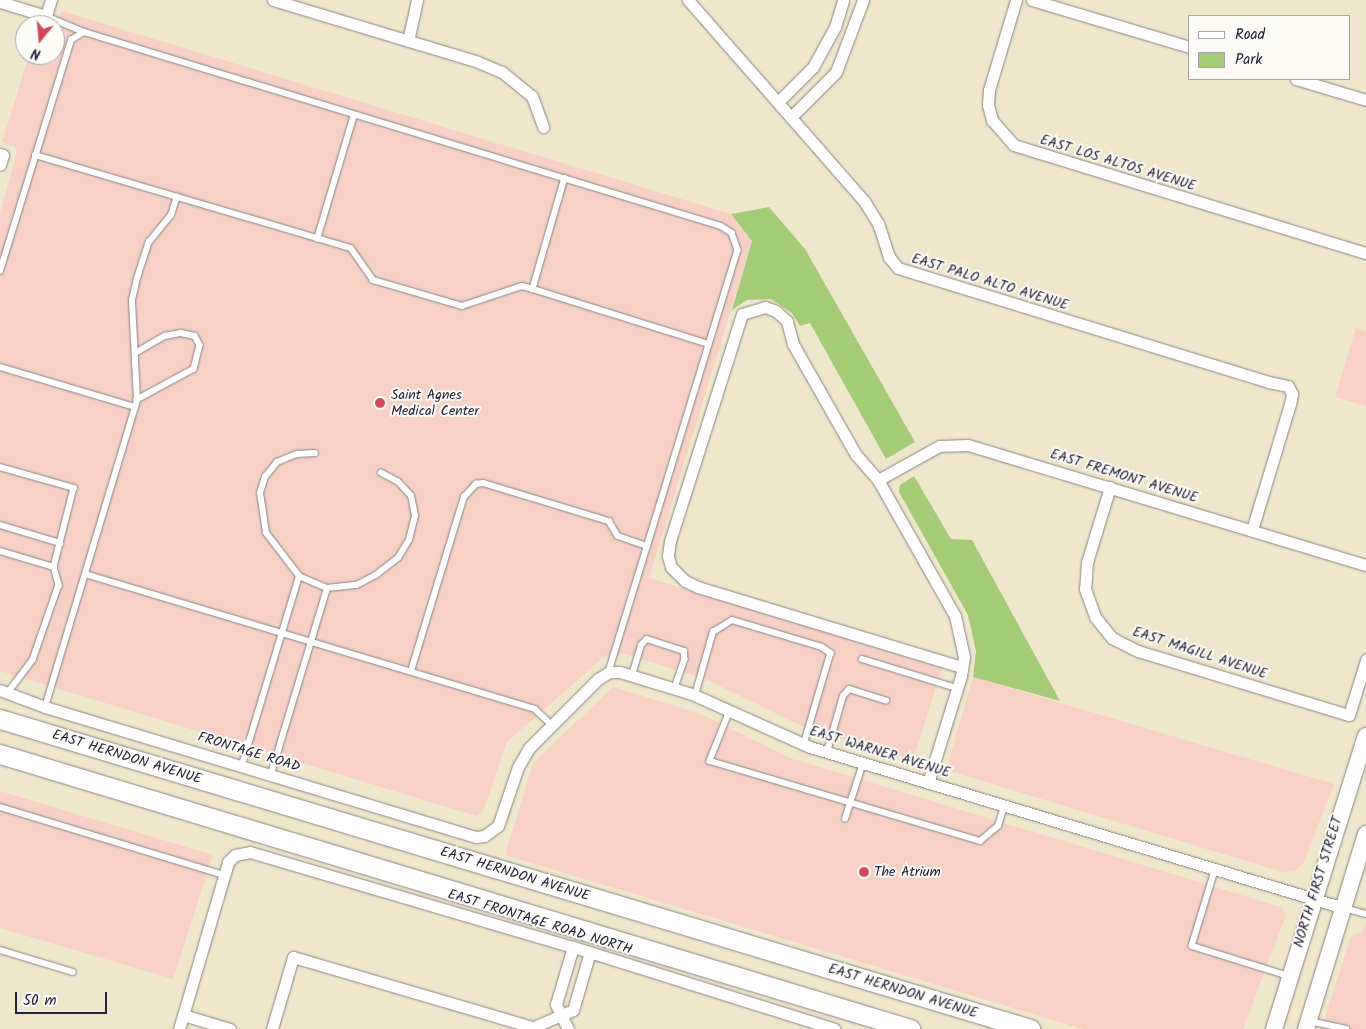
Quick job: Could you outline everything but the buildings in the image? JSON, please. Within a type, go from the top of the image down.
[{"type":"main road","name":"EAST HERNDON AVENUE","points":[[0,719],[1030,1029]]},
{"type":"main road","name":"NORTH FIRST STREET","points":[[1274,1029],[1312,900],[1366,736]]},
{"type":"main road","points":[[0,754],[910,1029]]},
{"type":"main road","points":[[1307,1025],[1366,834]]},
{"type":"street","points":[[46,15],[51,0]]},
{"type":"street","points":[[273,0],[502,72],[532,96],[543,127]]},
{"type":"street","points":[[408,41],[417,0]]},
{"type":"street","name":"EAST PALO ALTO AVENUE","points":[[688,0],[864,201],[878,223],[889,257],[898,268],[1258,380],[1288,386],[1292,394],[1290,404],[1252,530]]},
{"type":"street","points":[[778,102],[813,67],[830,40],[843,0]]},
{"type":"street","points":[[791,117],[836,72],[863,0]]},
{"type":"street","name":"EAST LOS ALTOS AVENUE","points":[[1016,0],[989,90],[988,105],[992,120],[1014,145],[1366,253]]},
{"type":"street","points":[[1032,0],[1188,46]]},
{"type":"street","points":[[0,2],[43,15]]},
{"type":"street","points":[[1299,80],[1366,100]]},
{"type":"street","points":[[928,782],[962,667],[963,643],[955,616],[878,480],[856,456],[793,344],[787,321],[776,311],[765,307],[753,308],[738,320],[670,541],[668,556],[671,567],[685,582],[698,587],[962,667]]},
{"type":"street","name":"EAST FREMONT AVENUE","points":[[878,480],[939,446],[956,444],[982,448],[1366,565]]},
{"type":"street","name":"EAST MAGILL AVENUE","points":[[1110,487],[1087,562],[1085,590],[1095,616],[1112,638],[1138,651],[1349,715],[1366,660]]},
{"type":"street","points":[[552,726],[598,679],[609,672]]},
{"type":"street","name":"EAST WARNER AVENUE","points":[[609,672],[632,675],[695,695],[826,752],[1215,871],[1344,908]]},
{"type":"street","name":"FRONTAGE ROAD","points":[[4,692],[44,707],[242,765],[476,837],[490,832],[504,814],[524,754],[552,726]]},
{"type":"street","name":"EAST FRONTAGE ROAD NORTH","points":[[224,875],[228,862],[235,854],[250,852],[590,952],[834,1029]]},
{"type":"street","points":[[181,1029],[224,875]]},
{"type":"street","points":[[568,1029],[556,1004],[573,947]]},
{"type":"street","points":[[272,1029],[294,957],[531,1028],[573,1010],[590,952]]},
{"type":"street","points":[[184,1015],[230,1029]]},
{"type":"lane","points":[[65,24],[84,32],[721,226],[732,232],[738,250],[609,672]]},
{"type":"lane","points":[[0,271],[71,40],[84,32]]},
{"type":"lane","points":[[317,239],[354,115]]},
{"type":"lane","points":[[35,155],[351,248],[373,280],[462,306],[522,286],[709,344]]},
{"type":"lane","points":[[532,289],[565,178]]},
{"type":"lane","points":[[44,707],[137,400],[137,352],[132,300],[137,278],[149,242],[170,215],[177,197]]},
{"type":"lane","points":[[137,352],[165,336],[181,333],[195,336],[200,345],[200,354],[194,369],[137,400]]},
{"type":"lane","points":[[0,367],[135,407]]},
{"type":"lane","points":[[315,453],[297,454],[277,462],[265,477],[260,493],[266,533],[299,576],[327,588],[357,585],[376,576],[398,558],[409,540],[415,516],[411,496],[406,488],[381,473]]},
{"type":"lane","points":[[0,467],[74,488],[54,567],[59,585],[33,660],[4,692]]},
{"type":"lane","points":[[412,671],[461,508],[471,487],[484,483],[609,521],[618,536],[648,546]]},
{"type":"lane","points":[[0,525],[60,543]]},
{"type":"lane","points":[[0,551],[54,567]]},
{"type":"lane","points":[[85,574],[535,709],[552,726]]},
{"type":"lane","points":[[242,765],[299,576]]},
{"type":"lane","points":[[270,774],[327,588]]},
{"type":"lane","points":[[695,695],[714,632],[732,620],[822,647],[831,653],[804,744]]},
{"type":"lane","points":[[632,675],[641,646],[647,639],[684,651],[685,659],[675,688]]},
{"type":"lane","points":[[862,659],[956,688]]},
{"type":"lane","points":[[826,752],[843,696],[849,689],[886,700]]},
{"type":"lane","points":[[730,711],[710,761],[980,841],[998,826],[1004,806]]},
{"type":"lane","points":[[845,819],[863,763]]},
{"type":"lane","points":[[0,807],[224,875]]},
{"type":"lane","points":[[1215,871],[1192,946],[1289,976]]},
{"type":"lane","points":[[1344,908],[1366,914]]},
{"type":"lane","points":[[0,950],[72,972]]},
{"type":"lane","points":[[1307,1025],[1346,1029]]},
{"type":"shaded area","name":"Saint Agnes Medical Center","points":[[62,11],[731,214],[752,241],[649,578],[942,668],[914,757],[911,759],[804,727],[705,679],[625,654],[604,657],[507,742],[483,812],[476,816],[0,671],[0,213],[17,152],[15,147],[2,142],[26,65],[65,65],[65,15],[60,15]]},
{"type":"shaded area","points":[[1356,328],[1366,331],[1366,406],[1335,397]]},
{"type":"shaded area","points":[[973,677],[1334,784],[1303,864],[1294,871],[1283,872],[949,771],[947,767]]},
{"type":"shaded area","points":[[613,687],[701,714],[790,758],[1281,907],[1286,915],[1243,1029],[1083,1029],[505,855],[533,763]]},
{"type":"shaded area","points":[[0,791],[213,855],[173,979],[0,928]]},
{"type":"shaded area","points":[[1366,921],[1366,1029],[1321,1029],[1351,937],[1363,931]]},
{"type":"green space","points":[[769,207],[805,249],[915,442],[886,459],[810,323],[800,326],[792,313],[771,299],[747,300],[732,310],[752,241],[731,214]]},
{"type":"green space","points":[[914,476],[951,539],[972,540],[1060,701],[973,677],[976,651],[968,615],[899,492],[900,485]]},
{"type":"place","name":"Saint Agnes Medical Center","points":[[380,403]]},
{"type":"place","name":"The Atrium","points":[[864,872]]}]
